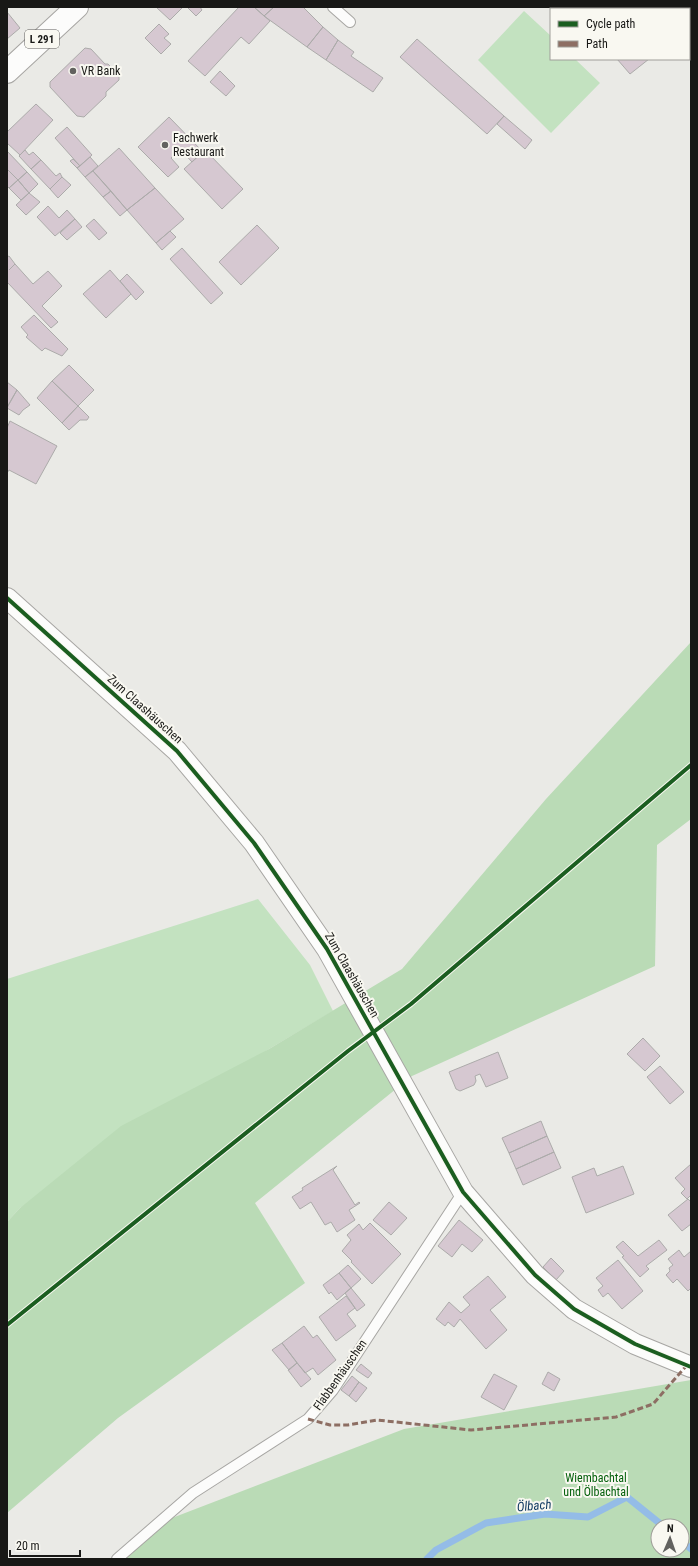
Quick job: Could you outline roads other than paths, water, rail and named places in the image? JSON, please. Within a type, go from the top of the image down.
[{"type":"main road","name":"L 291","points":[[7,72],[77,7]]},
{"type":"street","name":"Zum Claashäuschen","points":[[7,598],[177,751],[254,843],[327,949],[463,1192],[535,1275],[574,1309],[635,1344],[690,1365]]},
{"type":"lane","points":[[333,7],[350,22]]},
{"type":"lane","name":"Flabbenhäuschen","points":[[117,1559],[193,1493],[308,1419],[333,1390],[463,1192]]},
{"type":"waterway","name":"Ölbach","points":[[427,1559],[436,1550],[486,1523],[545,1514],[588,1517],[627,1497],[653,1518]]},
{"type":"place","name":"VR Bank","points":[[73,71]]},
{"type":"place","name":"Fachwerk Restaurant","points":[[165,145]]},
{"type":"park label","name":"Wiembachtal und Ölbachtal","points":[[596,1485]]}]
